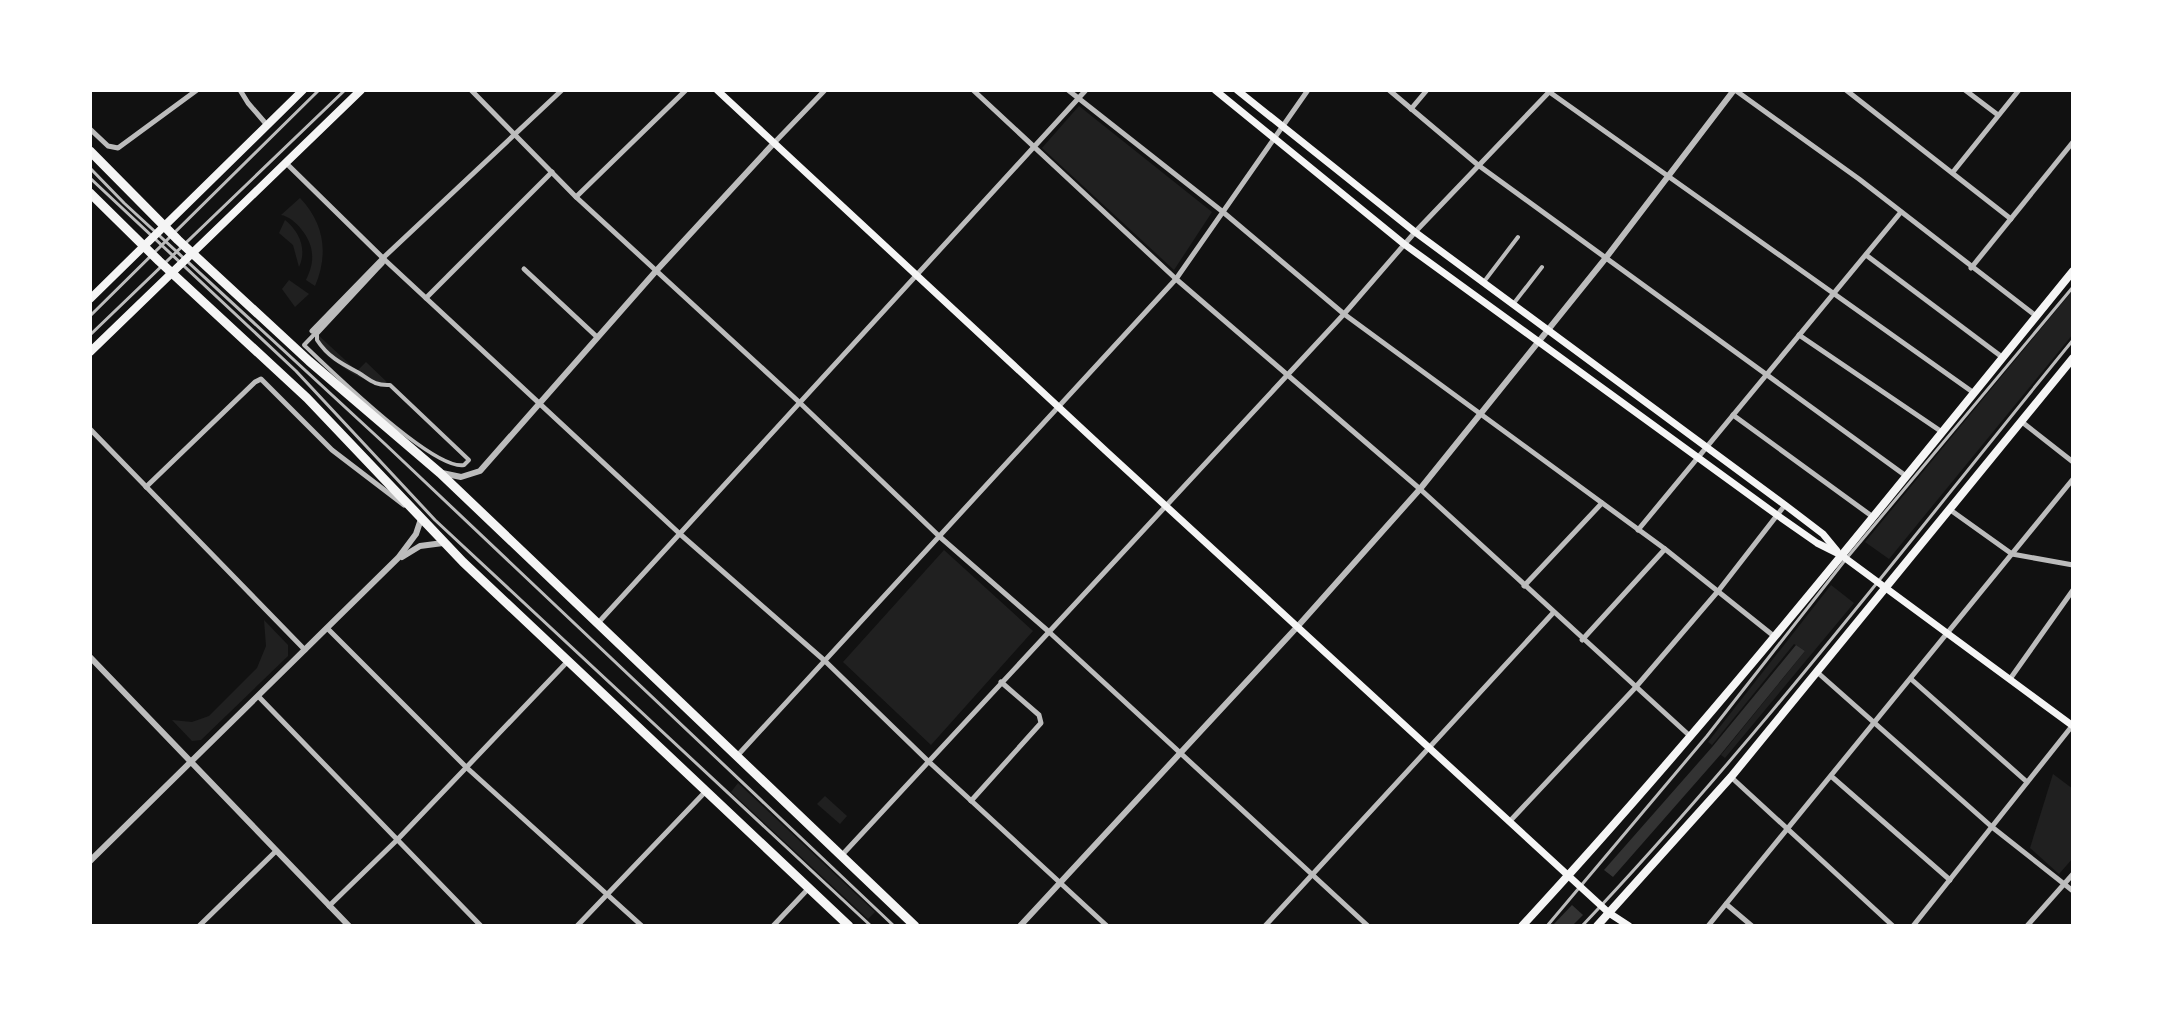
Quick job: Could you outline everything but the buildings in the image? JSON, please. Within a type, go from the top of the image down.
[{"type":"highway","points":[[90,151],[304,363],[440,473],[915,926]]},
{"type":"highway","points":[[90,193],[307,398],[444,543],[849,926]]},
{"type":"main road","points":[[90,299],[303,90]]},
{"type":"main road","points":[[90,352],[361,90]]},
{"type":"main road","points":[[717,90],[1165,507],[1580,885],[1620,926]]},
{"type":"main road","points":[[1215,90],[1404,244],[1777,515],[1817,543],[1844,557],[2073,726]]},
{"type":"main road","points":[[1237,90],[1415,232],[1823,534],[1844,557]]},
{"type":"main road","points":[[1522,926],[1692,737],[1844,557],[2073,271]]},
{"type":"main road","points":[[1597,926],[1731,777],[1817,672],[1881,584],[1949,509],[2073,358]]},
{"type":"main road","points":[[1609,913],[1629,926]]},
{"type":"street","points":[[90,129],[108,146],[118,148],[197,90]]},
{"type":"street","points":[[240,90],[267,125]]},
{"type":"street","points":[[471,90],[576,197],[799,402],[940,537],[1048,631],[1368,926]]},
{"type":"street","points":[[312,331],[383,258],[562,90]]},
{"type":"street","points":[[576,197],[686,90]]},
{"type":"street","points":[[440,473],[461,477],[480,471],[656,271],[824,90]]},
{"type":"street","points":[[973,90],[1176,279],[1420,489],[1582,640],[1692,737]]},
{"type":"street","points":[[1068,90],[1223,212],[1344,314],[1665,549],[1775,637]]},
{"type":"street","points":[[598,623],[1086,90]]},
{"type":"street","points":[[736,758],[1176,279],[1308,90]]},
{"type":"street","points":[[1389,90],[1478,165],[1906,476]]},
{"type":"street","points":[[1411,109],[1427,90]]},
{"type":"street","points":[[1020,926],[1298,626],[1420,489],[1605,259],[1734,90],[2036,316]]},
{"type":"street","points":[[1846,90],[2011,219]]},
{"type":"street","points":[[1965,90],[1998,115]]},
{"type":"street","points":[[1953,172],[2019,90]]},
{"type":"street","points":[[840,857],[1344,314],[1415,232],[1549,91],[1974,393]]},
{"type":"street","points":[[1971,268],[2073,142]]},
{"type":"street","points":[[286,163],[426,298],[680,534],[825,661],[1107,926]]},
{"type":"street","points":[[426,298],[552,172]]},
{"type":"street","points":[[1638,530],[1901,212]]},
{"type":"street","points":[[1483,283],[1518,237]]},
{"type":"street","points":[[1866,255],[2002,357]]},
{"type":"street","points":[[383,263],[378,270],[317,334],[317,340],[346,369],[377,385],[390,385],[469,460],[464,465],[452,466],[432,455],[353,391],[304,345],[383,263]]},
{"type":"street","points":[[1513,305],[1542,267]]},
{"type":"street","points":[[524,269],[597,337]]},
{"type":"street","points":[[1799,335],[1942,432]]},
{"type":"street","points":[[146,487],[261,379],[332,450],[411,510]]},
{"type":"street","points":[[1733,415],[1873,517]]},
{"type":"street","points":[[2021,422],[2073,462]]},
{"type":"street","points":[[90,429],[305,650]]},
{"type":"street","points":[[1708,926],[2073,479]]},
{"type":"street","points":[[1524,586],[1602,503]]},
{"type":"street","points":[[1510,821],[1635,688],[1719,590],[1785,505]]},
{"type":"street","points":[[1949,509],[2012,554],[2073,565]]},
{"type":"street","points":[[90,861],[398,558],[416,534],[421,519]]},
{"type":"street","points":[[398,558],[420,546],[444,543]]},
{"type":"street","points":[[1582,640],[1665,549]]},
{"type":"street","points":[[2009,680],[2073,590]]},
{"type":"street","points":[[1265,926],[1553,613]]},
{"type":"street","points":[[327,628],[466,767],[642,926]]},
{"type":"street","points":[[90,657],[349,926]]},
{"type":"street","points":[[329,906],[397,840],[568,660]]},
{"type":"street","points":[[1817,672],[1992,827],[2073,891]]},
{"type":"street","points":[[1911,679],[2027,782]]},
{"type":"street","points":[[971,801],[1041,723],[1039,715],[1001,682]]},
{"type":"street","points":[[258,696],[481,926]]},
{"type":"street","points":[[1913,926],[2073,726]]},
{"type":"street","points":[[1831,776],[1950,880]]},
{"type":"street","points":[[1731,777],[1893,926]]},
{"type":"street","points":[[577,926],[706,791]]},
{"type":"street","points":[[199,926],[276,851]]},
{"type":"street","points":[[2027,926],[2073,874]]},
{"type":"street","points":[[773,926],[808,888]]},
{"type":"street","points":[[1726,904],[1752,926]]},
{"type":"lane","points":[[90,316],[319,90]]},
{"type":"lane","points":[[90,335],[345,90]]},
{"type":"lane","points":[[90,168],[124,203],[304,363],[894,926]]},
{"type":"lane","points":[[90,178],[296,371],[435,520],[871,926]]},
{"type":"lane","points":[[1547,926],[1707,736],[1844,557],[2073,287]]},
{"type":"lane","points":[[1582,926],[1881,584],[2073,340]]},
{"type":"shaded area","points":[[1079,106],[1212,212],[1174,270],[1042,148]]},
{"type":"shaded area","points":[[300,198],[314,218],[322,239],[322,262],[315,286],[306,280],[312,261],[309,242],[297,224],[281,215]]},
{"type":"shaded area","points":[[285,220],[301,242],[299,267],[293,245],[279,233]]},
{"type":"shaded area","points":[[289,280],[309,294],[295,307],[282,289]]},
{"type":"shaded area","points":[[2073,290],[2073,334],[1889,559],[1865,542]]},
{"type":"shaded area","points":[[317,334],[357,371],[366,362],[390,385],[368,381],[346,369],[328,353]]},
{"type":"shaded area","points":[[944,550],[1033,631],[931,745],[843,662]]},
{"type":"shaded area","points":[[1831,585],[1854,603],[1725,758],[1721,755],[1805,651],[1794,644],[1712,745],[1708,742]]},
{"type":"shaded area","points":[[264,620],[288,645],[288,656],[201,740],[192,741],[172,720],[192,722],[209,716],[257,668],[266,646]]},
{"type":"shaded area","points":[[1796,645],[1805,651],[1721,754],[1613,877],[1604,870],[1713,746]]},
{"type":"shaded area","points":[[2053,774],[2073,789],[2073,858],[2059,874],[2030,848]]},
{"type":"shaded area","points":[[738,783],[875,912],[868,919],[731,792]]},
{"type":"shaded area","points":[[825,796],[847,816],[840,824],[817,804]]},
{"type":"shaded area","points":[[1572,905],[1583,915],[1572,926],[1552,926]]}]
